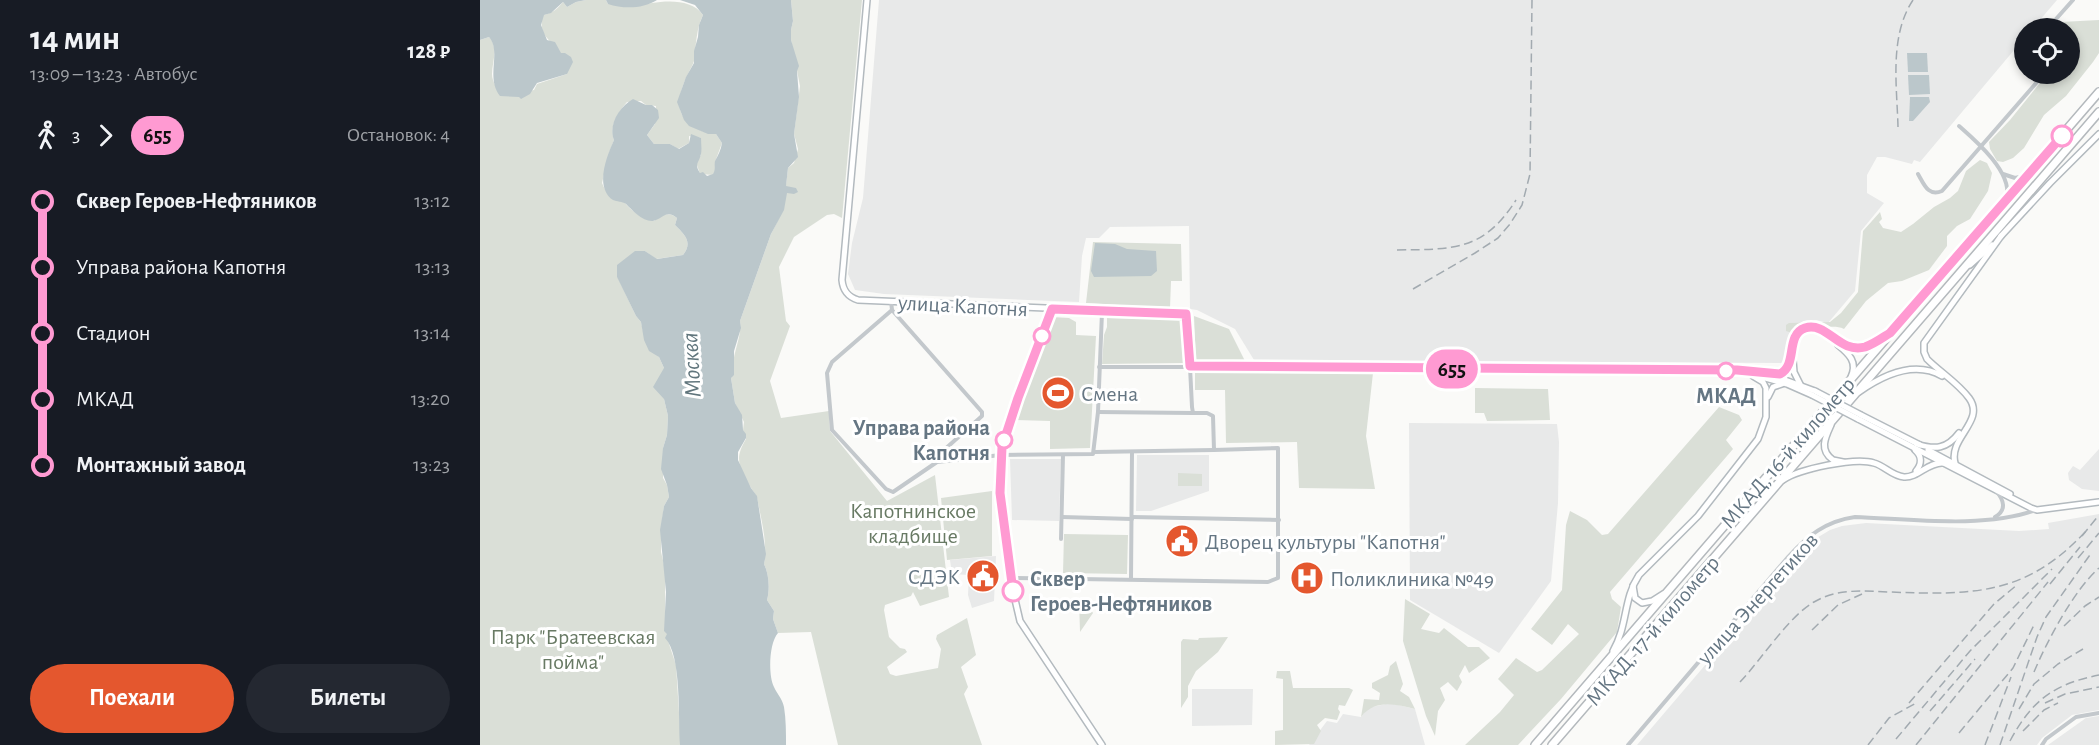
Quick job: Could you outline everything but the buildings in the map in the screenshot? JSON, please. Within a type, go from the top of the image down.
[{"type":"highway","name":"МКАД, 16-й километр","points":[[1669,590],[2099,92]]},
{"type":"highway","name":"МКАД, 16-й километр","points":[[1774,487],[2099,112]]},
{"type":"highway","name":"МКАД, 17-й километр","points":[[1552,745],[1774,487]]},
{"type":"highway","name":"МКАД, 17-й километр","points":[[1535,745],[1669,590]]},
{"type":"main road","name":"улица Капотня","points":[[867,0],[842,284],[848,294],[858,300],[1186,314],[1190,366]]},
{"type":"main road","points":[[1950,284],[2001,236],[2099,134]]},
{"type":"main road","points":[[1954,465],[1953,456],[1957,441],[1972,419],[1974,406],[1966,394],[1927,359],[1924,343],[2001,236]]},
{"type":"main road","points":[[1052,309],[1012,412],[1001,455],[1000,493],[1010,578],[1020,621],[1102,745]]},
{"type":"main road","points":[[1769,375],[1786,371],[1790,365],[1795,338],[1800,330],[1805,328],[1821,329],[1840,343],[1859,348],[1873,344],[1890,333]]},
{"type":"main road","points":[[1802,386],[1794,372],[1793,355],[1797,338],[1801,332],[1812,329],[1828,336],[1850,355],[1854,364],[1850,380]]},
{"type":"main road","points":[[1190,366],[1737,370],[1769,375],[1802,386],[1917,444],[2037,510]]},
{"type":"main road","points":[[1851,399],[1874,383],[1909,368],[1923,368],[1941,375],[1970,401],[1973,406],[1971,418],[1947,445],[1934,448],[1917,444]]},
{"type":"main road","points":[[1724,371],[1754,375],[1813,393]]},
{"type":"main road","points":[[1606,663],[1623,630],[1630,589],[1635,581],[1698,516],[1753,447],[1765,423],[1767,401],[1765,385],[1754,375]]},
{"type":"main road","points":[[1767,401],[1773,387],[1787,384]]},
{"type":"main road","points":[[1835,417],[1824,446],[1826,453],[1833,460],[1876,461],[1906,476],[1916,472],[1921,464],[1918,453],[1910,445]]},
{"type":"main road","points":[[1860,417],[2037,510]]},
{"type":"main road","points":[[1774,487],[1802,470],[1854,463],[1873,462],[1902,477],[1913,475],[1936,463],[1954,465]]},
{"type":"main road","name":"улица Энергетиков","points":[[2037,510],[2099,502]]},
{"type":"main road","points":[[1635,581],[1634,595],[1642,603],[1652,601],[1669,590]]},
{"type":"street","points":[[2057,18],[2073,0]]},
{"type":"street","points":[[1918,174],[1927,189],[1938,193],[1942,191],[2035,84]]},
{"type":"street","points":[[1959,126],[1981,146],[2002,174],[2008,189],[2002,204]]},
{"type":"street","points":[[2002,174],[2015,178],[2028,175]]},
{"type":"street","points":[[891,301],[892,309],[982,412],[982,416],[944,450],[946,461]]},
{"type":"street","points":[[892,309],[832,362],[827,373],[832,430],[889,491],[893,492],[937,462],[946,461],[1001,455],[1088,455],[1094,452],[1278,448],[1277,580],[1268,582],[1010,578]]},
{"type":"street","points":[[1094,452],[1102,312]]},
{"type":"street","points":[[1099,367],[1190,366],[1193,413]]},
{"type":"street","points":[[1098,412],[1207,413],[1213,416],[1214,450]]},
{"type":"street","points":[[1131,579],[1132,452]]},
{"type":"street","points":[[1061,538],[1063,455]]},
{"type":"street","points":[[1989,519],[1997,516],[2003,508],[2001,499],[1994,489]]},
{"type":"street","name":"улица Энергетиков","points":[[1628,745],[1800,544],[1822,526],[1842,519],[1855,518],[1948,521],[1989,519],[2037,510]]},
{"type":"street","points":[[1062,518],[1279,519]]},
{"type":"street","points":[[2042,745],[2046,739],[2076,717],[2099,713]]},
{"type":"shaded area","points":[[879,0],[2057,0],[2042,18],[2014,18],[2014,50],[1920,162],[1914,160],[1912,164],[1877,157],[1867,175],[1867,193],[1884,203],[1861,231],[1855,291],[1828,323],[1816,320],[1796,324],[1788,341],[1784,363],[1254,360],[1235,329],[1197,310],[1190,309],[1189,226],[1110,227],[1099,238],[1086,238],[1082,256],[1079,302],[884,294],[855,290],[848,274],[852,243],[863,198]]},
{"type":"shaded area","points":[[1409,423],[1557,424],[1558,503],[1551,581],[1499,653],[1410,600]]},
{"type":"shaded area","points":[[2099,449],[2099,491],[2082,489],[2069,480],[2068,473],[2073,466],[2080,470]]},
{"type":"shaded area","points":[[1137,455],[1209,455],[1209,491],[1151,511],[1136,511]]},
{"type":"shaded area","points":[[1010,459],[1061,459],[1059,521],[1012,520]]},
{"type":"shaded area","points":[[2099,514],[2099,710],[2072,715],[2042,738],[2037,745],[1637,745],[1810,542],[1830,530],[1866,523],[2019,531],[2049,529],[2048,523]]},
{"type":"shaded area","points":[[996,556],[994,601],[972,608],[968,595],[969,575],[952,574],[950,560]]},
{"type":"shaded area","points":[[1192,689],[1253,689],[1252,725],[1192,726]]},
{"type":"shaded area","points":[[1390,703],[1415,709],[1425,745],[1309,745],[1327,721],[1337,723],[1343,714],[1361,717],[1368,708]]},
{"type":"shaded area","points":[[2099,716],[2099,745],[2048,745],[2086,718]]},
{"type":"green space","name":"Парк \"Братеевская пойма\"","points":[[586,0],[606,0],[608,4],[630,5],[673,2],[687,4],[699,10],[703,15],[694,61],[680,100],[681,113],[696,128],[716,134],[722,143],[713,175],[700,174],[696,162],[701,155],[701,138],[689,136],[689,143],[678,149],[670,144],[654,144],[647,135],[655,124],[656,106],[646,105],[641,101],[627,102],[614,125],[614,140],[602,183],[610,196],[624,202],[641,216],[654,221],[665,215],[677,218],[675,225],[685,235],[688,242],[683,255],[656,259],[645,251],[617,276],[641,322],[643,331],[664,368],[664,399],[668,416],[667,435],[663,448],[663,478],[669,497],[664,506],[661,552],[665,569],[665,617],[668,641],[676,665],[681,745],[480,745],[480,40],[489,37],[494,46],[492,77],[502,96],[534,90],[537,84],[567,74],[558,50],[544,34],[543,15],[550,13],[563,2],[567,7]]},
{"type":"green space","name":"Капотнинское кладбище","points":[[791,0],[862,0],[842,218],[834,214],[827,215],[794,237],[779,267],[786,321],[790,326],[770,381],[781,418],[829,411],[830,431],[887,501],[935,475],[949,597],[920,606],[913,592],[911,596],[885,605],[889,637],[907,652],[887,667],[890,674],[896,676],[938,668],[941,649],[936,639],[937,635],[967,618],[976,655],[961,667],[968,687],[964,694],[982,745],[838,745],[811,632],[778,633],[773,619],[774,611],[767,600],[764,531],[756,496],[739,462],[740,452],[746,439],[743,430],[744,422],[735,403],[731,378],[740,321],[771,234],[783,210],[788,168],[794,163],[798,149],[794,134],[800,86],[791,40],[793,21]]},
{"type":"green space","points":[[2099,20],[2099,53],[2080,78],[2080,21]]},
{"type":"green space","points":[[2039,84],[2076,84],[2066,96],[2044,115],[2024,148],[2013,158],[2003,162],[1997,161],[1989,142]]},
{"type":"green space","points":[[1980,160],[1987,163],[1992,173],[1988,191],[1970,219],[1957,226],[1947,236],[1947,246],[1929,270],[1902,281],[1888,283],[1866,301],[1844,329],[1807,325],[1792,333],[1786,331],[1786,325],[1789,323],[1830,322],[1841,313],[1858,292],[1863,231],[1880,212],[1882,219],[1879,222],[1883,228],[1901,232],[1958,191],[1966,171]]},
{"type":"green space","points":[[1093,242],[1181,244],[1182,281],[1171,281],[1170,308],[1086,303]]},
{"type":"green space","points":[[1194,316],[1229,329],[1246,363],[1196,363]]},
{"type":"green space","name":"Смена","points":[[1051,317],[1069,318],[1076,322],[1076,335],[1096,336],[1090,448],[1050,449],[1050,421],[1012,420]]},
{"type":"green space","points":[[1107,318],[1182,319],[1183,363],[1102,364]]},
{"type":"green space","points":[[1195,371],[1373,373],[1366,436],[1375,489],[1299,488],[1297,442],[1226,443],[1225,390],[1195,390]]},
{"type":"green space","points":[[1475,388],[1548,389],[1550,420],[1487,421],[1484,413],[1475,413]]},
{"type":"green space","points":[[1719,407],[1739,415],[1742,420],[1726,440],[1733,449],[1610,592],[1612,599],[1621,607],[1617,632],[1561,699],[1518,745],[1465,745],[1500,712],[1514,695],[1498,679],[1516,658],[1537,672],[1542,670],[1579,634],[1568,624],[1552,645],[1531,629],[1562,590],[1566,525],[1570,511],[1587,520],[1602,535],[1608,534]]},
{"type":"green space","points":[[1178,473],[1202,474],[1202,486],[1178,486]]},
{"type":"green space","points":[[992,491],[992,556],[947,560],[941,498]]},
{"type":"green space","name":"Сквер Героев-Нефтяников","points":[[1064,534],[1128,535],[1127,574],[1063,573]]},
{"type":"green space","points":[[1405,599],[1430,614],[1421,629],[1439,633],[1444,628],[1468,647],[1479,647],[1490,658],[1469,673],[1465,665],[1459,676],[1462,682],[1457,691],[1448,682],[1440,688],[1445,700],[1438,711],[1435,736],[1426,716],[1403,641]]},
{"type":"green space","points":[[1079,600],[1087,604],[1093,613],[1080,632]]},
{"type":"green space","points":[[1228,637],[1218,652],[1196,671],[1188,686],[1188,697],[1181,708],[1181,642],[1183,639]]},
{"type":"green space","points":[[1396,661],[1403,684],[1400,691],[1409,697],[1415,709],[1379,705],[1361,717],[1364,699],[1379,700],[1380,693],[1372,688],[1372,683],[1388,675],[1390,666]]},
{"type":"green space","points":[[1277,671],[1290,671],[1293,688],[1349,688],[1353,690],[1345,706],[1339,705],[1340,712],[1337,720],[1325,718],[1317,725],[1321,731],[1314,744],[1275,745],[1275,731],[1283,730],[1283,679],[1276,678]]},
{"type":"water","points":[[480,0],[586,0],[567,7],[563,2],[551,13],[544,15],[541,25],[547,40],[555,42],[561,53],[571,57],[573,62],[567,74],[537,83],[530,94],[521,99],[500,96],[494,81],[493,43],[489,37],[480,40]]},
{"type":"water","points":[[606,0],[657,0],[639,7],[620,7],[608,4]]},
{"type":"water","name":"Москва","points":[[680,0],[791,0],[793,21],[791,40],[799,66],[797,71],[799,97],[794,134],[798,157],[788,168],[786,186],[796,188],[798,192],[787,193],[784,210],[771,234],[740,321],[741,328],[734,351],[734,375],[731,378],[735,403],[742,415],[743,430],[746,434],[738,452],[738,460],[757,496],[766,554],[764,564],[768,582],[767,600],[774,611],[773,619],[778,633],[771,651],[770,667],[772,682],[784,707],[786,745],[680,745],[677,672],[670,646],[665,638],[667,634],[664,631],[666,592],[660,530],[664,506],[669,497],[661,469],[668,416],[664,399],[653,387],[664,368],[659,357],[649,351],[644,340],[641,322],[617,277],[617,265],[635,251],[645,251],[657,259],[683,255],[688,242],[685,235],[675,225],[677,218],[673,215],[667,214],[653,221],[645,220],[624,203],[613,200],[607,194],[603,180],[614,140],[612,128],[616,117],[633,99],[646,105],[652,105],[658,110],[659,118],[647,135],[654,144],[670,144],[679,149],[689,143],[691,134],[701,138],[698,170],[707,176],[714,172],[715,161],[722,143],[716,134],[708,134],[689,126],[677,102],[694,63],[694,51],[703,15],[695,5]]},
{"type":"water","points":[[1907,53],[1927,53],[1928,72],[1908,72]]},
{"type":"water","points":[[1908,75],[1929,75],[1930,94],[1909,95]]},
{"type":"water","points":[[1910,97],[1929,97],[1930,102],[1913,121],[1909,121]]},
{"type":"water","points":[[1095,243],[1156,251],[1157,271],[1151,276],[1094,277],[1091,271]]},
{"type":"railway","points":[[1413,289],[1498,238],[1522,205],[1530,174],[1532,0]]},
{"type":"railway","points":[[1898,127],[1897,45],[1905,14],[1913,0]]},
{"type":"railway","points":[[1397,250],[1434,249],[1465,244],[1491,230],[1516,200]]},
{"type":"railway","points":[[2082,536],[2099,515]]},
{"type":"railway","points":[[1740,682],[1795,617],[1814,602],[1832,594],[1851,591],[1947,593],[1996,587],[2019,580],[2042,568],[2064,552],[2086,531]]},
{"type":"railway","points":[[2078,558],[2099,533]]},
{"type":"railway","points":[[2050,584],[2080,547]]},
{"type":"railway","points":[[2000,745],[2046,617],[2092,552]]},
{"type":"railway","points":[[2034,672],[2071,602],[2099,568]]},
{"type":"railway","points":[[1896,739],[1970,651],[2052,569]]},
{"type":"railway","points":[[1916,745],[2048,582]]},
{"type":"railway","points":[[1909,703],[1994,604],[2018,584]]},
{"type":"railway","points":[[1812,630],[1838,605],[1862,594]]},
{"type":"railway","points":[[2064,626],[2085,606],[2099,597]]},
{"type":"railway","points":[[1959,733],[2013,668],[2034,625]]},
{"type":"railway","points":[[2019,709],[2034,684],[2058,664],[2083,649]]},
{"type":"railway","points":[[1930,711],[1975,659]]},
{"type":"railway","points":[[2010,741],[2027,715],[2046,696],[2069,683],[2099,675]]},
{"type":"railway","points":[[1985,745],[2011,677]]},
{"type":"railway","points":[[2045,703],[2065,694],[2099,687]]},
{"type":"railway","points":[[1868,745],[1889,718],[1918,702]]},
{"type":"railway","points":[[2023,731],[2044,710],[2058,703]]},
{"type":"bus line","name":"655","points":[[1013,591],[1000,493],[1002,447],[1052,309],[1186,314],[1190,366],[1737,370],[1769,375],[1780,374],[1790,365],[1795,338],[1800,330],[1805,328],[1816,327],[1840,343],[1859,348],[1873,344],[1890,333],[2062,136]]},
{"type":"place","name":"МКАД","points":[[1726,371]]},
{"type":"place","name":"Смена","points":[[1058,393]]},
{"type":"place","name":"Управа района Капотня","points":[[1004,440]]},
{"type":"place","name":"Дворец культуры \"Капотня\"","points":[[1182,541]]},
{"type":"place","name":"СДЭК","points":[[983,576]]},
{"type":"place","name":"Поликлиника №49","points":[[1307,578]]},
{"type":"place","name":"Сквер Героев-Нефтяников","points":[[1013,591]]}]
